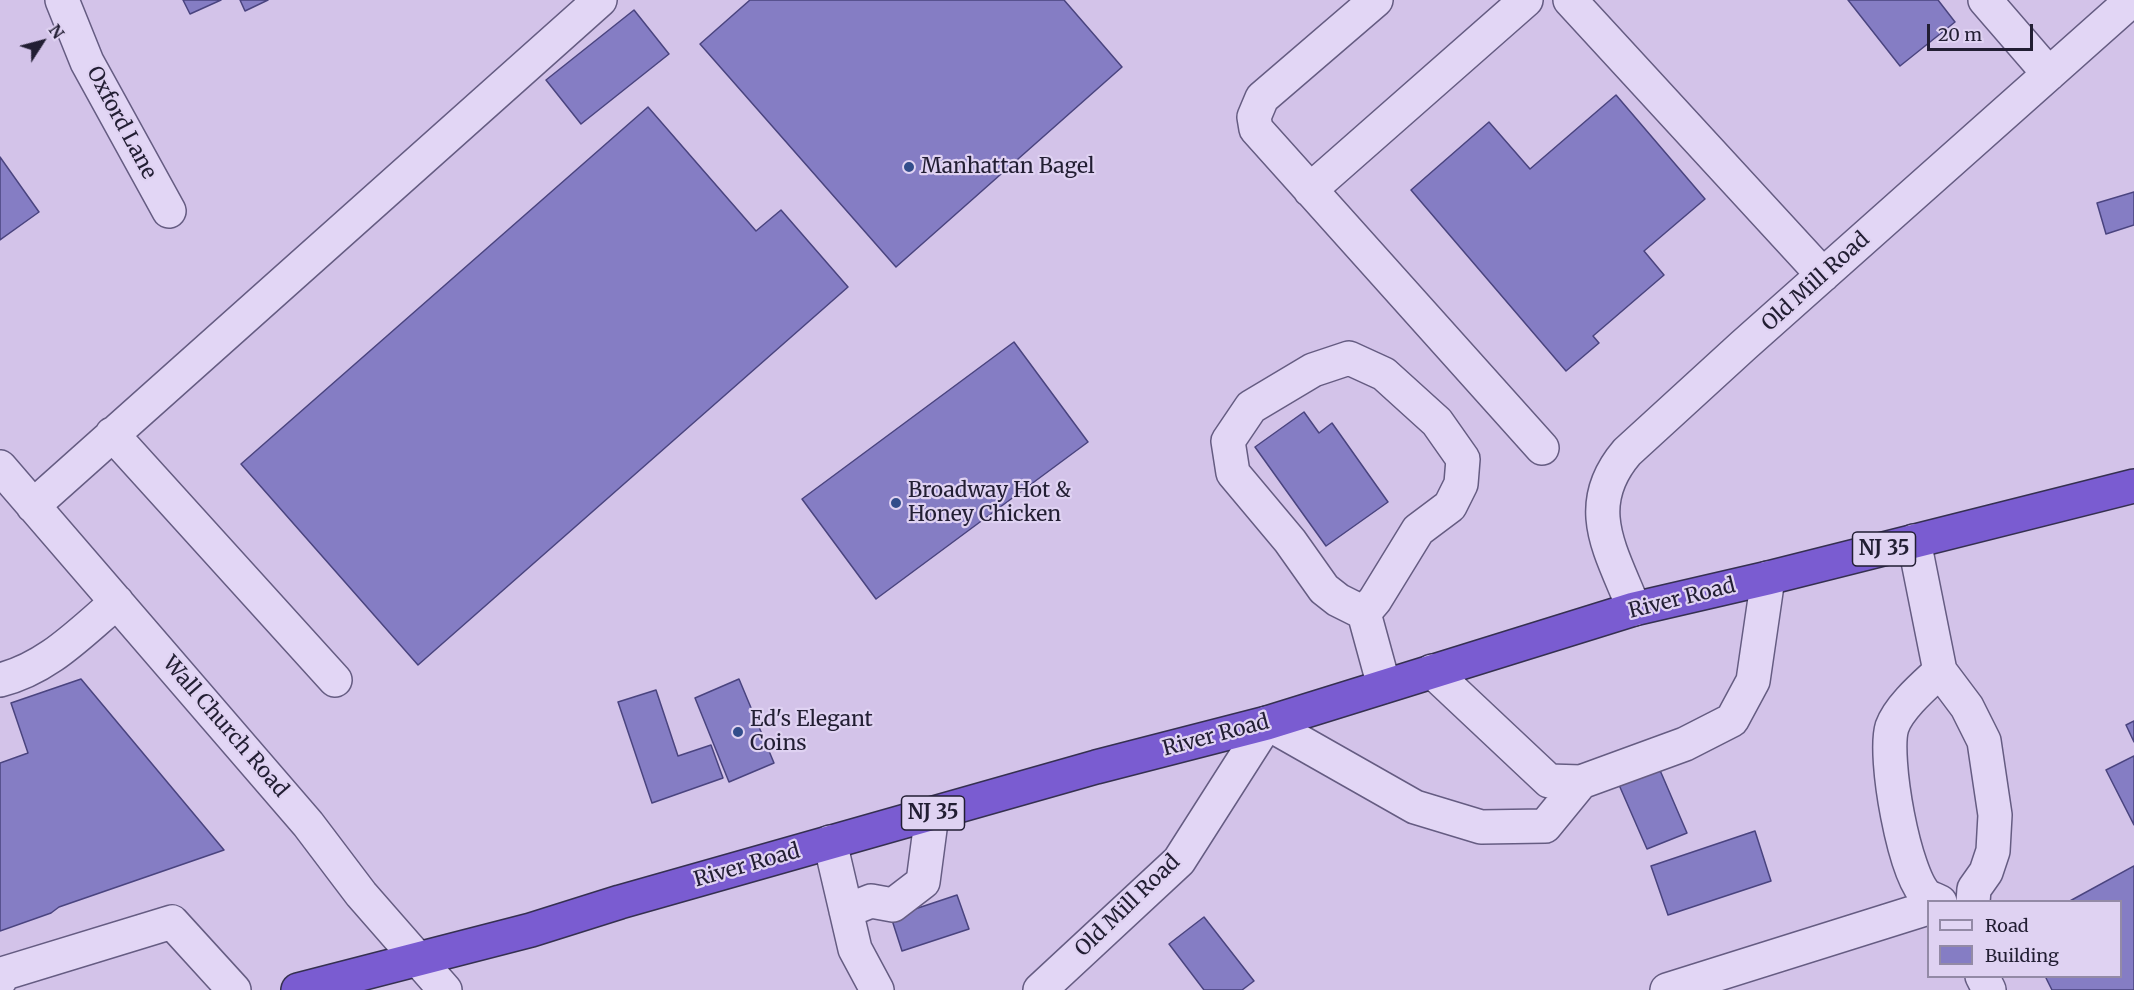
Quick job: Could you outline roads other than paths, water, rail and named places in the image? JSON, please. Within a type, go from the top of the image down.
[{"type":"highway","name":"River Road","points":[[298,990],[531,930],[620,902],[932,813],[1096,767],[1267,723],[1634,609],[1768,578],[2134,486]]},
{"type":"street","name":"Oxford Lane","points":[[62,0],[87,62],[169,212]]},
{"type":"street","points":[[33,506],[600,0]]},
{"type":"street","points":[[1376,0],[1262,98],[1254,117],[1256,129],[1542,448]]},
{"type":"street","points":[[1310,190],[1526,0]]},
{"type":"street","points":[[1570,0],[1823,275]]},
{"type":"street","points":[[1985,0],[2049,74]]},
{"type":"street","name":"Old Mill Road","points":[[1634,609],[1604,530],[1602,506],[1607,482],[1616,466],[1636,445],[1823,275],[2132,0]]},
{"type":"street","points":[[1364,613],[1375,600],[1418,530],[1450,506],[1461,484],[1463,459],[1437,422],[1384,374],[1349,358],[1313,370],[1251,408],[1228,441],[1233,473],[1290,541],[1324,589],[1338,600],[1364,613],[1384,686]]},
{"type":"street","points":[[112,434],[335,680]]},
{"type":"street","name":"Wall Church Road","points":[[0,467],[308,824],[361,894],[445,990]]},
{"type":"street","points":[[1914,541],[1940,671],[1967,707],[1984,741],[1995,815],[1993,851],[1986,872],[1966,897]]},
{"type":"street","points":[[1432,671],[1549,781],[1581,782],[1685,744],[1732,720],[1753,681],[1768,578]]},
{"type":"street","points":[[0,680],[21,675],[56,654],[117,602]]},
{"type":"street","points":[[1936,900],[1927,896],[1915,878],[1893,788],[1889,749],[1893,726],[1912,698],[1940,671]]},
{"type":"street","points":[[1267,723],[1415,807],[1481,827],[1545,826],[1581,782]]},
{"type":"street","name":"Old Mill Road","points":[[1040,990],[1179,861],[1267,723]]},
{"type":"street","points":[[846,911],[871,901],[893,905],[923,882],[932,813]]},
{"type":"street","points":[[830,842],[855,949],[877,990]]},
{"type":"street","points":[[1668,990],[1927,909]]},
{"type":"street","points":[[0,980],[2,974],[172,922],[234,990]]},
{"type":"place","name":"Manhattan Bagel","points":[[909,167]]},
{"type":"place","name":"Broadway Hot & Honey Chicken","points":[[896,503]]},
{"type":"place","name":"Ed's Elegant Coins","points":[[738,732]]}]
